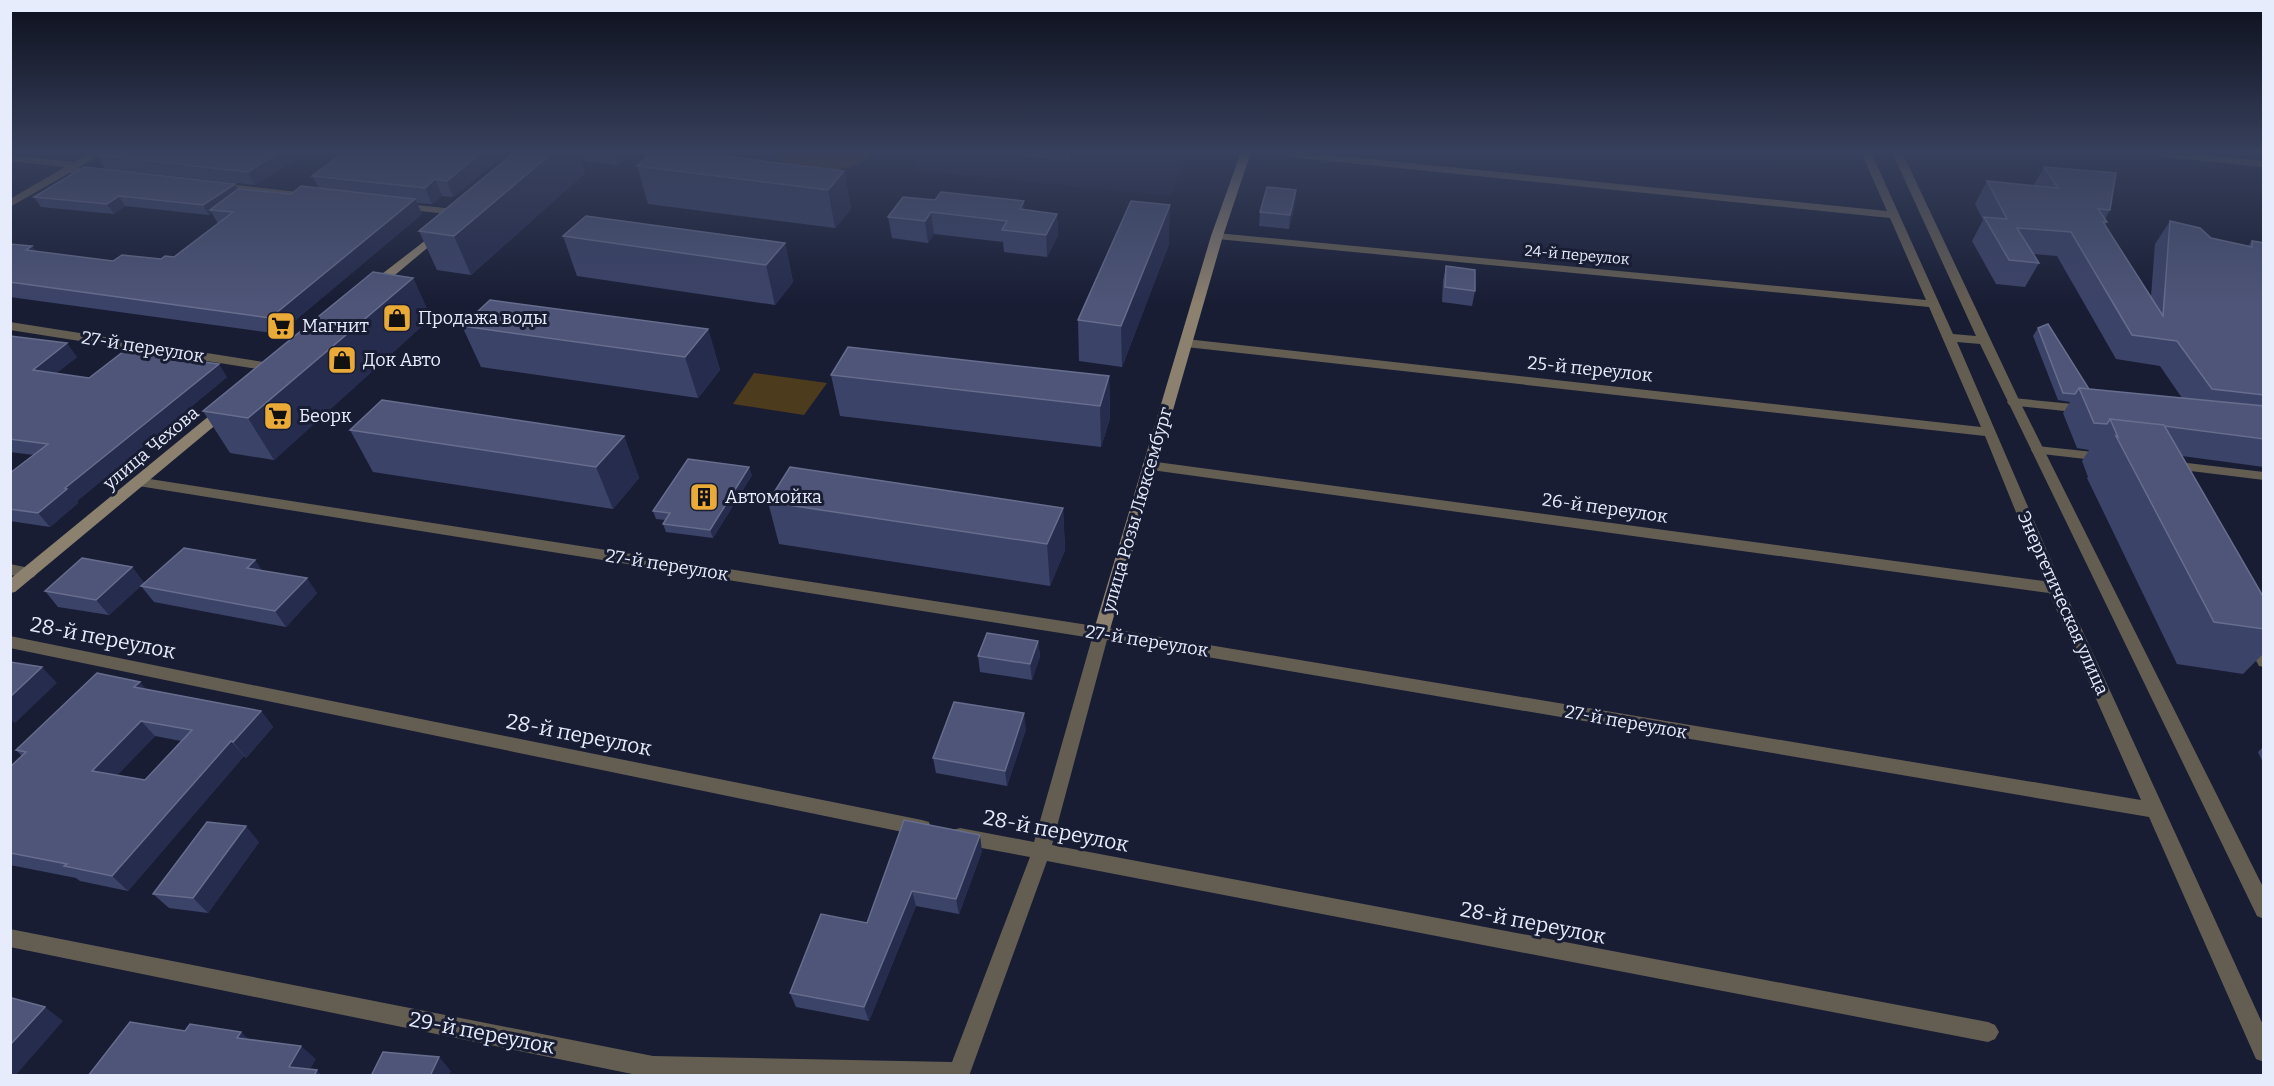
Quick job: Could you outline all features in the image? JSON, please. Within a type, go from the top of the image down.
[{"type":"street","name":"улица Розы Люксембург","points":[[959,1073],[1041,852],[1149,466],[1229,203]]},
{"type":"street","points":[[1772,203],[1894,215]]},
{"type":"street","name":"Энергетическая улица","points":[[1889,203],[1949,337],[2055,588],[2264,1052]]},
{"type":"street","points":[[1920,203],[2013,402],[2264,910]]},
{"type":"street","points":[[365,294],[467,209],[393,205]]},
{"type":"street","name":"24-й переулок","points":[[1217,236],[1934,304]]},
{"type":"street","name":"27-й переулок","points":[[10,326],[280,364],[257,383]]},
{"type":"street","points":[[1949,337],[1984,341]]},
{"type":"street","name":"25-й переулок","points":[[1186,343],[1989,432]]},
{"type":"street","name":"улица Чехова","points":[[10,588],[239,398]]},
{"type":"street","name":"26-й переулок","points":[[1149,466],[2055,588]]},
{"type":"street","name":"27-й переулок","points":[[137,482],[1101,633],[2155,810]]},
{"type":"street","points":[[10,569],[29,573]]},
{"type":"street","name":"28-й переулок","points":[[10,642],[1041,852],[1988,1032]]},
{"type":"street","name":"29-й переулок","points":[[10,938],[653,1067],[959,1073]]},
{"type":"lane","points":[[2013,402],[2097,411]]},
{"type":"lane","points":[[2037,450],[2119,459]]},
{"type":"lane","points":[[2160,474],[2154,463],[2264,476]]},
{"type":"lane","points":[[2246,630],[2264,662]]},
{"type":"shaded area","points":[[754,373],[827,383],[804,415],[733,404]]},
{"type":"building","points":[[181,203],[207,203],[203,205]]},
{"type":"building","points":[[220,203],[411,203],[270,318],[10,282],[10,244],[32,246],[26,250],[113,261],[122,255],[161,259],[165,256],[174,257],[233,212],[210,210]]},
{"type":"building","points":[[453,203],[493,203],[454,236],[419,231]]},
{"type":"building","points":[[899,203],[1023,203],[1020,209],[1057,214],[1046,235],[1002,230],[1007,221],[931,212],[925,221],[888,217]]},
{"type":"building","points":[[1130,203],[1170,205],[1121,326],[1078,320]]},
{"type":"building","points":[[1263,203],[1293,203],[1290,215],[1260,212]]},
{"type":"building","points":[[1998,203],[2111,203],[2110,210],[2098,209],[2107,222],[2103,222],[2163,316],[2170,221],[2200,228],[2211,238],[2252,247],[2252,241],[2264,243],[2264,395],[2212,389],[2177,341],[2132,335],[2071,232],[2017,228],[2039,263],[2009,260],[1984,217],[2007,219]]},
{"type":"building","points":[[586,216],[785,243],[766,265],[563,236]]},
{"type":"building","points":[[1446,266],[1475,270],[1475,291],[1445,287]]},
{"type":"building","points":[[373,272],[413,278],[248,418],[203,411]]},
{"type":"building","points":[[490,300],[708,329],[685,357],[462,326]]},
{"type":"building","points":[[2048,324],[2089,389],[2079,388],[2075,394],[2063,393],[2038,328]]},
{"type":"building","points":[[10,336],[67,343],[33,370],[89,378],[124,351],[219,364],[65,488],[67,489],[38,513],[10,509],[10,473],[48,444],[10,439]]},
{"type":"building","points":[[848,347],[1109,376],[1100,406],[831,375]]},
{"type":"building","points":[[2079,388],[2264,406],[2264,439],[2110,419],[2107,424],[2094,423]]},
{"type":"building","points":[[382,400],[624,436],[596,467],[350,430]]},
{"type":"building","points":[[2110,419],[2164,425],[2264,598],[2264,629],[2214,622],[2116,436],[2118,437]]},
{"type":"building","name":"Автомойка","points":[[688,459],[749,467],[710,530],[663,524],[670,513],[653,511]]},
{"type":"building","points":[[790,467],[1063,508],[1047,544],[768,502]]},
{"type":"building","points":[[184,548],[255,560],[247,568],[307,578],[275,611],[141,586]]},
{"type":"building","points":[[82,558],[132,567],[96,600],[45,591]]},
{"type":"building","points":[[987,633],[1038,641],[1030,664],[978,656]]},
{"type":"building","points":[[10,662],[42,667],[10,697]]},
{"type":"building","points":[[97,673],[140,682],[134,687],[261,711],[233,742],[231,741],[112,876],[64,866],[67,864],[10,853],[10,767],[26,752],[16,750]],"holes":[[[141,721],[192,730],[145,780],[92,771]]]},
{"type":"building","points":[[954,702],[1024,713],[1005,771],[933,758]]},
{"type":"building","points":[[904,820],[980,835],[956,899],[912,891],[864,1007],[790,993],[821,914],[867,923]]},
{"type":"building","points":[[207,822],[246,826],[193,898],[153,894]]},
{"type":"building","points":[[10,999],[45,1007],[10,1045]]},
{"type":"building","points":[[130,1022],[185,1031],[190,1024],[241,1032],[237,1038],[301,1046],[289,1067],[317,1070],[314,1076],[88,1076]]},
{"type":"building","points":[[383,1052],[439,1057],[430,1076],[371,1076]]},
{"type":"place","name":"Продажа воды","points":[[397,318]]},
{"type":"place","name":"Магнит","points":[[281,326]]},
{"type":"place","name":"Док Авто","points":[[342,360]]},
{"type":"place","name":"Беорк","points":[[278,416]]},
{"type":"place","name":"Автомойка","points":[[704,497]]}]
